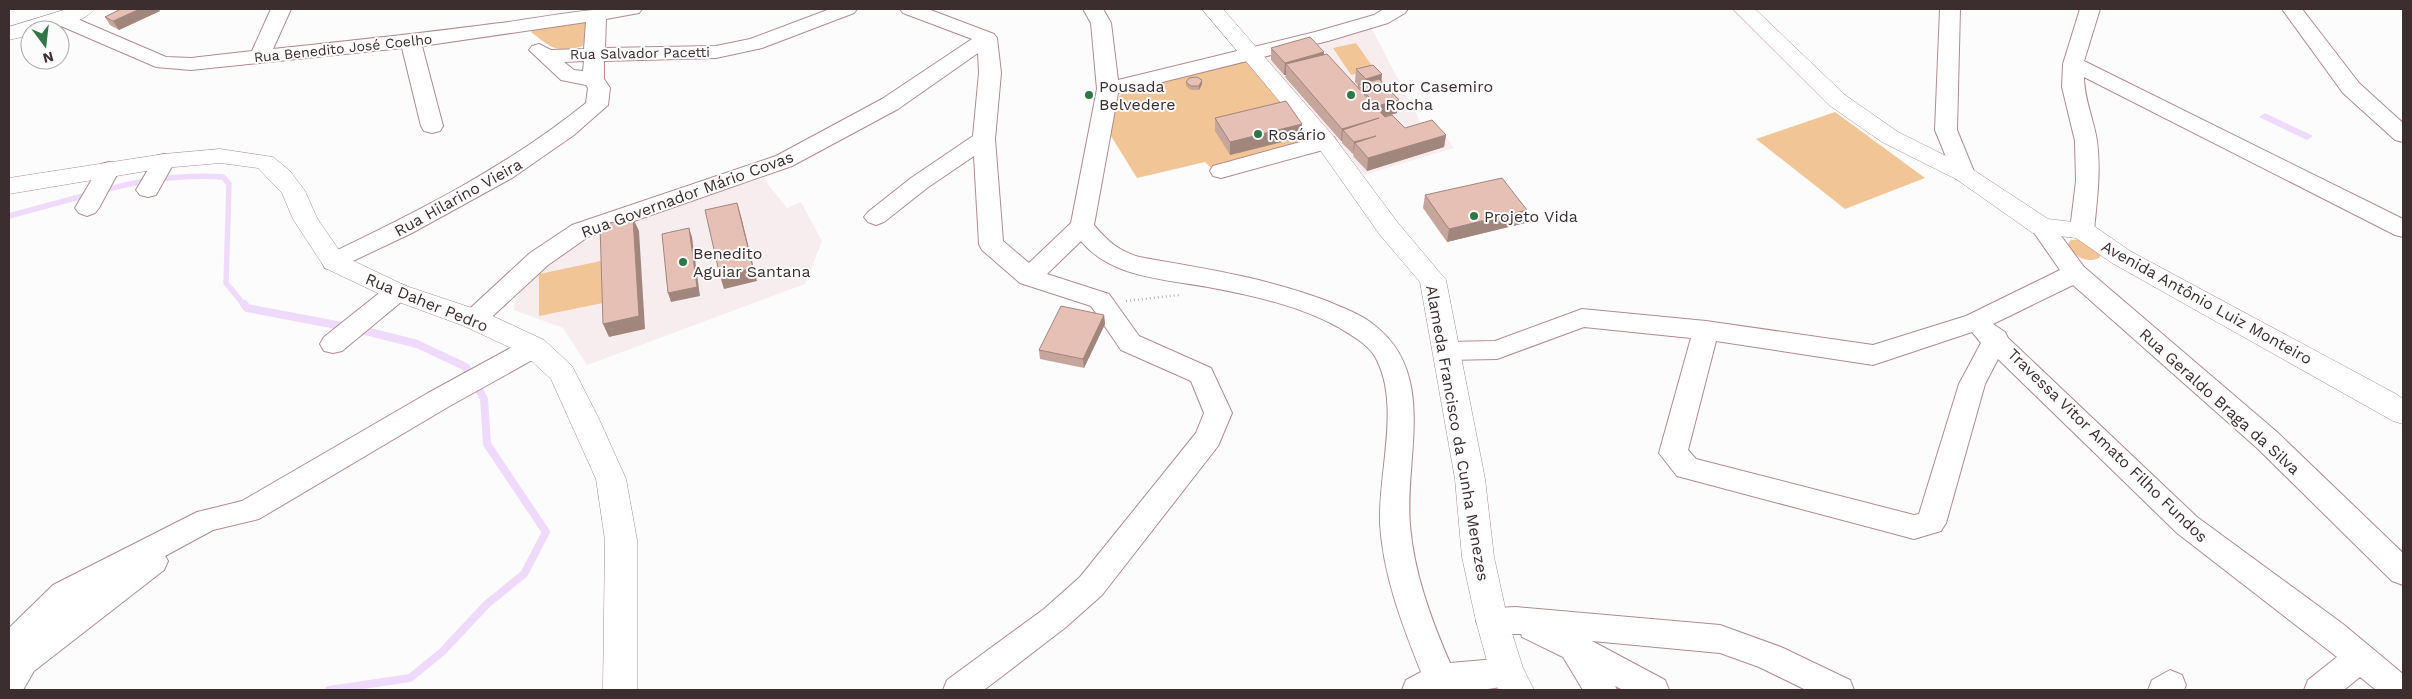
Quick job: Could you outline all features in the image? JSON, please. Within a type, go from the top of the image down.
[{"type":"street","points":[[9,34],[62,19],[84,9]]},
{"type":"street","points":[[260,56],[281,9]]},
{"type":"street","name":"Rua Benedito José Coelho","points":[[62,19],[163,63],[191,64],[411,41],[511,28],[597,12],[632,9]]},
{"type":"street","name":"Rua Salvador Pacetti","points":[[546,56],[593,53],[693,54],[731,50],[755,44],[847,9]]},
{"type":"street","points":[[910,9],[987,38],[990,73],[984,139],[991,244],[1029,277],[1100,300],[1130,343],[1202,375],[1218,413],[1208,438],[1092,586],[1055,618],[959,690]]},
{"type":"street","points":[[1029,277],[1082,226],[1108,89],[1101,23],[1092,9]]},
{"type":"street","name":"Alameda Francisco da Cunha Menezes","points":[[1212,9],[1326,142],[1389,229],[1433,280],[1470,479],[1478,557],[1504,620],[1512,681]]},
{"type":"street","points":[[1743,9],[1837,100],[1890,136],[1964,174],[2042,227],[2082,230],[2088,180],[2086,141],[2073,87],[2073,64],[2090,9]]},
{"type":"street","points":[[1950,9],[1946,130],[1964,174]]},
{"type":"street","points":[[2292,9],[2351,88],[2403,135]]},
{"type":"street","name":"Rua Hilarino Vieira","points":[[334,262],[438,212],[503,176],[539,151],[597,104],[599,88],[593,79],[593,53],[597,12]]},
{"type":"street","points":[[1108,89],[1321,37],[1383,12]]},
{"type":"street","points":[[511,28],[568,76],[593,79]]},
{"type":"street","name":"Rua Governador Mário Covas","points":[[474,319],[540,259],[580,231],[784,161],[890,104],[987,38]]},
{"type":"street","points":[[411,41],[432,126]]},
{"type":"street","points":[[2073,64],[2403,229]]},
{"type":"street","points":[[876,217],[918,183],[984,139]]},
{"type":"street","points":[[1221,171],[1326,142]]},
{"type":"street","points":[[9,186],[98,189],[155,177],[220,156],[265,162],[281,176],[293,191],[305,219],[334,262]]},
{"type":"street","points":[[1082,226],[1102,251],[1119,260],[1136,265],[1260,288],[1341,318],[1368,334],[1382,347],[1391,362],[1400,401],[1400,429],[1394,488],[1401,562],[1429,684],[1512,681]]},
{"type":"street","name":"Rua Geraldo Braga da Silva","points":[[2042,227],[2075,273],[2267,440],[2403,572]]},
{"type":"street","name":"Avenida Antônio Luiz Monteiro","points":[[2082,230],[2121,257],[2403,413]]},
{"type":"street","name":"Rua Daher Pedro","points":[[334,262],[391,298],[474,319],[534,347],[562,372],[611,479],[621,540],[620,690]]},
{"type":"street","points":[[1447,351],[1497,350],[1582,318],[1706,330],[1872,355],[1986,331],[2075,273]]},
{"type":"street","points":[[340,339],[391,298]]},
{"type":"street","points":[[1706,330],[1672,453],[1687,468],[1914,527],[1932,523],[1986,331]]},
{"type":"street","name":"Travessa Vitor Amato Filho Fundos","points":[[1986,331],[2187,525],[2361,657],[2399,690]]},
{"type":"street","points":[[9,648],[64,594],[207,520],[249,511],[438,400],[534,347]]},
{"type":"street","points":[[9,684],[23,660],[207,520]]},
{"type":"street","points":[[1504,620],[1574,647],[1653,690]]},
{"type":"street","points":[[1504,620],[1720,639],[1770,657],[1838,690]]},
{"type":"street","points":[[1574,647],[1600,690]]},
{"type":"street","points":[[2320,690],[2361,657]]},
{"type":"path","points":[[1100,300],[1140,301],[1187,294]]},
{"type":"shaded area","points":[[581,21],[587,22],[583,46],[574,48],[554,48],[531,32],[534,28]]},
{"type":"shaded area","name":"Doutor Casemiro da Rocha","points":[[1371,27],[1425,131],[1442,132],[1454,148],[1364,175],[1266,59]]},
{"type":"shaded area","points":[[1356,43],[1375,70],[1351,75],[1333,48]]},
{"type":"shaded area","points":[[1242,62],[1249,63],[1313,140],[1211,168],[1205,162],[1137,178],[1111,136],[1113,103],[1123,92]]},
{"type":"shaded area","points":[[1835,112],[1925,178],[1845,209],[1756,139]]},
{"type":"shaded area","points":[[2265,113],[2313,136],[2307,140],[2259,117]]},
{"type":"shaded area","name":"Benedito Aguiar Santana","points":[[763,178],[787,208],[801,202],[822,241],[805,284],[587,365],[563,328],[514,310],[515,300],[530,277],[574,247],[618,225]]},
{"type":"shaded area","points":[[2081,239],[2102,253],[2099,258],[2089,260],[2073,253],[2067,245],[2071,240]]},
{"type":"shaded area","points":[[601,261],[603,303],[539,316],[539,274]]},
{"type":"building","points":[[121,9],[140,9],[113,21],[105,17]]},
{"type":"building","points":[[1310,37],[1324,52],[1285,63],[1271,48]]},
{"type":"building","points":[[1327,54],[1385,117],[1392,115],[1405,128],[1432,120],[1446,135],[1368,158],[1355,143],[1376,136],[1354,142],[1343,130],[1379,118],[1342,129],[1286,64]]},
{"type":"building","points":[[1373,65],[1382,74],[1366,79],[1356,69]]},
{"type":"building","points":[[1197,77],[1202,80],[1199,86],[1191,86],[1186,82],[1189,78]]},
{"type":"building","points":[[1379,79],[1399,100],[1377,106],[1358,85]]},
{"type":"building","points":[[1286,101],[1302,124],[1230,142],[1215,118]]},
{"type":"building","points":[[1502,178],[1527,210],[1449,229],[1425,195]]},
{"type":"building","points":[[737,203],[753,268],[720,276],[705,210]]},
{"type":"building","points":[[633,218],[639,316],[603,324],[600,225]]},
{"type":"building","points":[[689,228],[697,287],[668,293],[662,234]]},
{"type":"building","points":[[1061,306],[1104,315],[1083,359],[1039,350]]},
{"type":"waterway","points":[[101,191],[161,179],[192,176],[223,177],[229,184],[226,283],[245,306]]},
{"type":"waterway","points":[[9,216],[90,194]]},
{"type":"waterway","points":[[244,304],[247,308],[347,327]]},
{"type":"waterway","points":[[329,690],[410,678],[442,652],[487,604],[524,574],[546,532],[487,444],[484,399],[466,367],[417,344],[358,329]]},
{"type":"place","name":"Pousada Belvedere","points":[[1089,95]]},
{"type":"place","name":"Doutor Casemiro da Rocha","points":[[1351,95]]},
{"type":"place","name":"Rosário","points":[[1258,134]]},
{"type":"place","name":"Projeto Vida","points":[[1474,216]]},
{"type":"place","name":"Benedito Aguiar Santana","points":[[683,262]]}]
